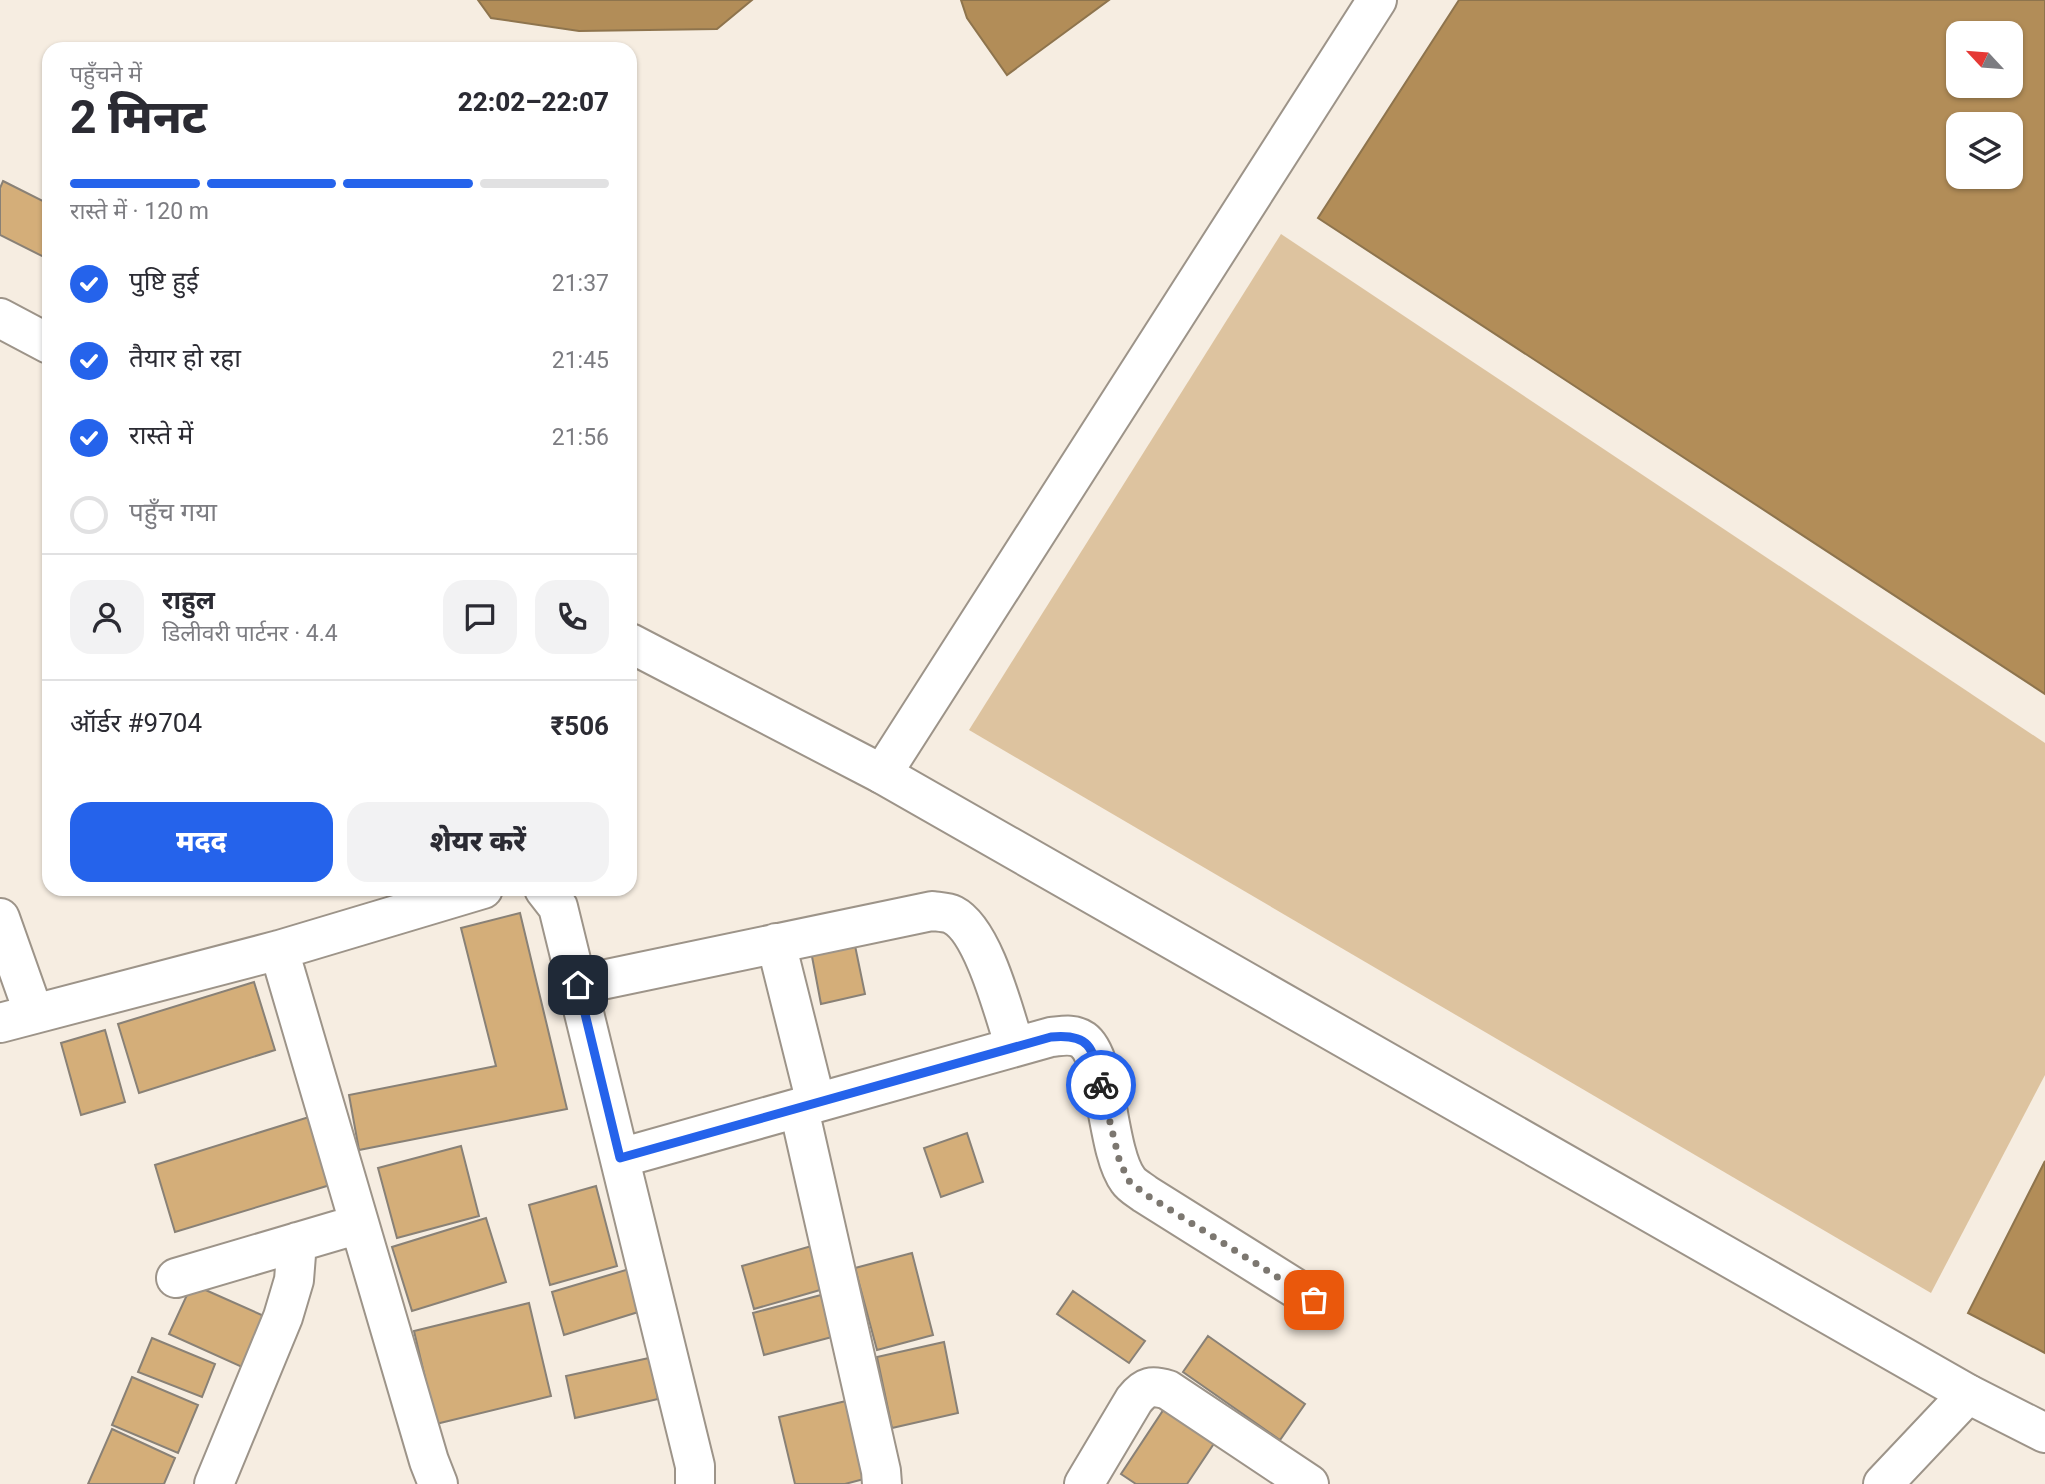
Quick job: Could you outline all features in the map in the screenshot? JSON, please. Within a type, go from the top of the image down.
[{"type":"street","points":[[882,774],[1377,0]]},
{"type":"street","points":[[0,318],[42,340]]},
{"type":"street","points":[[637,647],[882,774],[1968,1394],[2045,1433]]},
{"type":"street","points":[[0,918],[17,1018],[279,950],[460,896]]},
{"type":"street","points":[[550,896],[558,906],[578,985],[695,1466],[695,1484]]},
{"type":"street","points":[[578,985],[932,911],[953,915],[970,929],[984,956],[1015,1046]]},
{"type":"street","points":[[776,943],[882,1484]]},
{"type":"street","points":[[279,950],[438,1484]]},
{"type":"street","points":[[620,1158],[1015,1046],[1072,1035],[1084,1041],[1095,1057],[1119,1159],[1128,1180],[1145,1194],[1314,1300]]},
{"type":"street","points":[[176,1278],[359,1224]]},
{"type":"street","points":[[214,1484],[283,1317],[294,1280],[298,1242]]},
{"type":"street","points":[[1084,1484],[1134,1399],[1142,1389],[1154,1386],[1168,1390],[1309,1484]]},
{"type":"street","points":[[1882,1484],[1968,1394]]},
{"type":"shaded area","points":[[478,0],[752,0],[717,29],[579,31],[491,18]]},
{"type":"shaded area","points":[[961,0],[1109,0],[1007,75],[967,18]]},
{"type":"shaded area","points":[[1459,0],[2045,0],[2045,694],[1318,218]]},
{"type":"shaded area","points":[[1281,234],[2045,743],[2045,1075],[1931,1293],[969,730]]},
{"type":"shaded area","points":[[2045,1161],[2045,1353],[1968,1313]]},
{"type":"building","points":[[3,181],[42,200],[42,256],[0,235],[0,188]]},
{"type":"building","points":[[520,913],[567,1109],[359,1150],[349,1095],[496,1066],[461,928]]},
{"type":"building","points":[[853,936],[865,994],[821,1004],[810,946]]},
{"type":"building","points":[[254,982],[275,1050],[139,1093],[118,1024]]},
{"type":"building","points":[[105,1030],[125,1102],[81,1115],[61,1043]]},
{"type":"building","points":[[309,1117],[330,1185],[175,1232],[155,1165]]},
{"type":"building","points":[[967,1133],[983,1182],[941,1197],[924,1148]]},
{"type":"building","points":[[461,1146],[479,1216],[397,1238],[378,1168]]},
{"type":"building","points":[[596,1186],[617,1266],[550,1285],[529,1205]]},
{"type":"building","points":[[486,1218],[506,1282],[412,1311],[392,1247]]},
{"type":"building","points":[[815,1245],[827,1288],[754,1309],[742,1266]]},
{"type":"building","points":[[912,1253],[933,1335],[877,1350],[855,1268]]},
{"type":"building","points":[[636,1267],[648,1309],[564,1335],[552,1292]]},
{"type":"building","points":[[192,1284],[264,1316],[242,1367],[169,1334]]},
{"type":"building","points":[[1073,1291],[1145,1341],[1129,1363],[1057,1314]]},
{"type":"building","points":[[821,1295],[832,1337],[764,1355],[753,1313]]},
{"type":"building","points":[[529,1303],[551,1396],[436,1424],[414,1331]]},
{"type":"building","points":[[1208,1336],[1305,1404],[1280,1440],[1183,1372]]},
{"type":"building","points":[[152,1338],[215,1364],[202,1397],[138,1372]]},
{"type":"building","points":[[944,1342],[958,1413],[892,1428],[877,1357]]},
{"type":"building","points":[[649,1358],[658,1399],[575,1418],[566,1376]]},
{"type":"building","points":[[132,1377],[198,1405],[178,1453],[112,1425]]},
{"type":"building","points":[[846,1401],[864,1479],[845,1484],[795,1484],[779,1417]]},
{"type":"building","points":[[1164,1409],[1215,1442],[1187,1484],[1136,1484],[1121,1474]]},
{"type":"building","points":[[112,1429],[175,1458],[164,1484],[88,1484]]},
{"type":"way so far","points":[[1101,1085],[1119,1159],[1128,1180],[1145,1194],[1314,1300]]},
{"type":"route","points":[[578,985],[620,1158],[1051,1037],[1072,1035],[1084,1041],[1095,1057],[1101,1085]]}]
